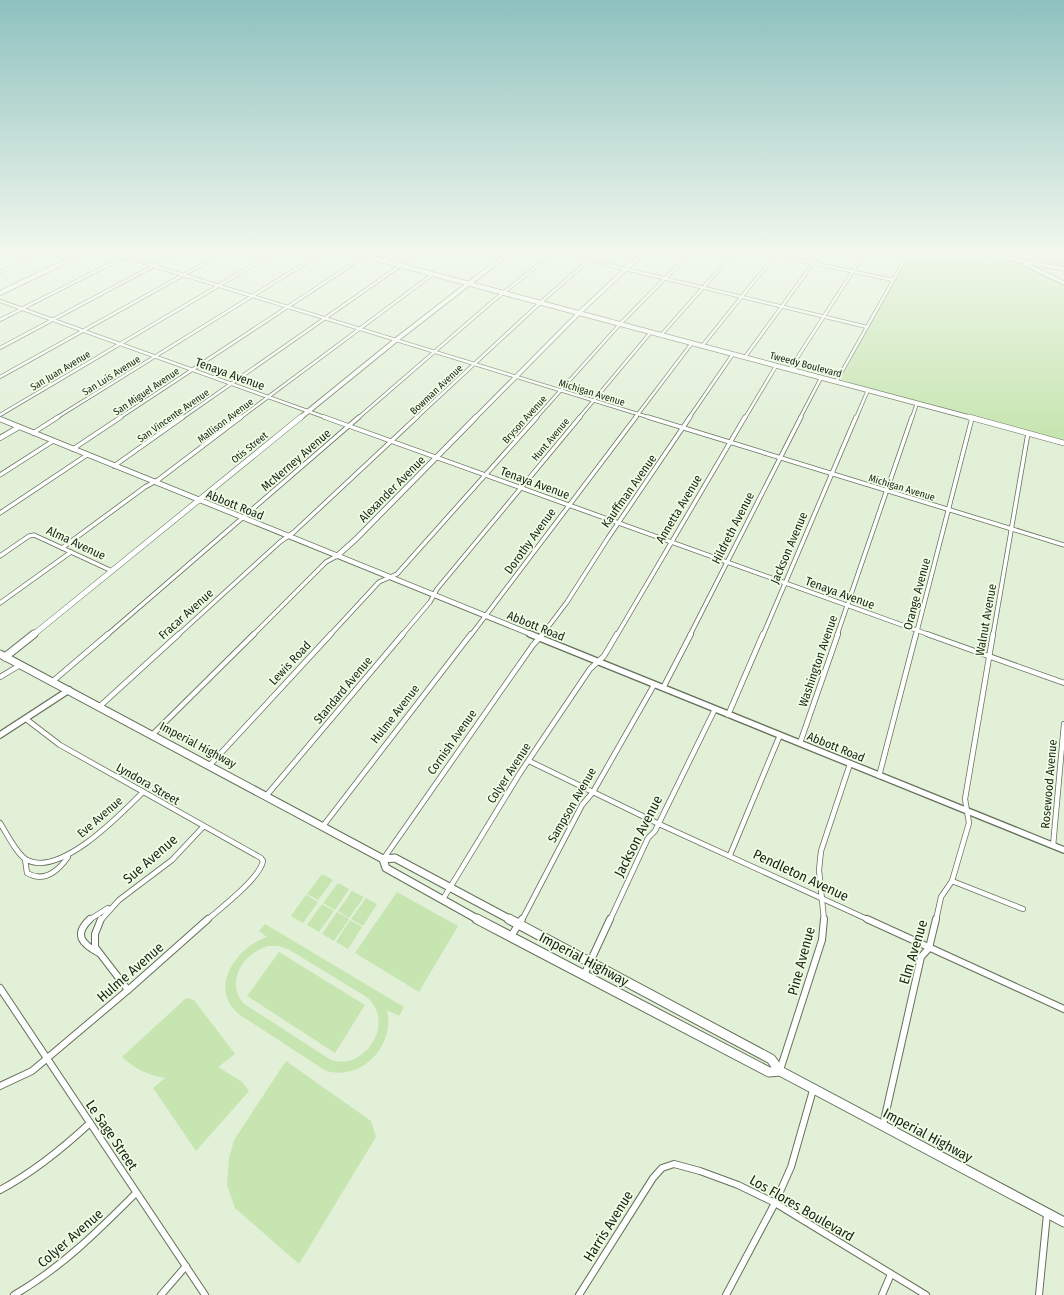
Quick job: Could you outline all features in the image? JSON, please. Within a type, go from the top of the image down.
[{"type":"main road","name":"Otis Street","points":[[2,655],[112,571],[428,314]]},
{"type":"main road","name":"Tweedy Boulevard","points":[[584,314],[1064,443]]},
{"type":"main road","name":"Imperial Highway","points":[[2,655],[383,859],[395,858],[519,924],[771,1059],[780,1071],[1064,1222]]},
{"type":"main road","name":"Imperial Highway","points":[[383,859],[386,868],[510,937],[769,1072],[780,1071]]},
{"type":"street","points":[[0,320],[11,314]]},
{"type":"street","name":"Tenaya Avenue","points":[[36,314],[1064,683]]},
{"type":"street","points":[[0,348],[63,314]]},
{"type":"street","points":[[0,377],[113,314]]},
{"type":"street","name":"San Juan Avenue","points":[[0,415],[169,314]]},
{"type":"street","name":"San Luis Avenue","points":[[33,433],[223,314]]},
{"type":"street","name":"San Miguel Avenue","points":[[73,449],[277,314]]},
{"type":"street","name":"Michigan Avenue","points":[[312,314],[1064,545]]},
{"type":"street","name":"San Vincente Avenue","points":[[114,466],[329,314]]},
{"type":"street","name":"Mallison Avenue","points":[[62,548],[154,482],[379,314]]},
{"type":"street","name":"McNerney Avenue","points":[[53,681],[244,519],[479,314]]},
{"type":"street","name":"Bowman Avenue","points":[[287,536],[527,314]]},
{"type":"street","name":"Alexander Avenue","points":[[152,735],[326,562],[348,548],[578,314]]},
{"type":"street","name":"Bryson Avenue","points":[[388,577],[397,574],[629,314]]},
{"type":"street","points":[[661,335],[679,314]]},
{"type":"street","points":[[702,346],[728,314]]},
{"type":"street","points":[[745,357],[776,314]]},
{"type":"street","points":[[817,314],[867,326]]},
{"type":"street","points":[[836,382],[874,314]]},
{"type":"street","points":[[790,369],[824,316]]},
{"type":"street","name":"Hunt Avenue","points":[[434,596],[438,588],[520,487],[651,332]]},
{"type":"street","name":"Dorothy Avenue","points":[[485,616],[692,343]]},
{"type":"street","name":"Kauffman Avenue","points":[[540,638],[560,612],[618,523],[733,354]]},
{"type":"street","name":"Annetta Avenue","points":[[597,662],[604,656],[776,366]]},
{"type":"street","name":"Hildreth Avenue","points":[[663,688],[821,378]]},
{"type":"street","name":"Jackson Avenue","points":[[728,715],[868,390]]},
{"type":"street","name":"Washington Avenue","points":[[800,744],[917,403]]},
{"type":"street","name":"Orange Avenue","points":[[879,776],[918,631],[972,418]]},
{"type":"street","name":"Abbott Road","points":[[0,419],[199,501],[1064,850]]},
{"type":"street","points":[[0,438],[19,427]]},
{"type":"street","name":"Walnut Avenue","points":[[966,811],[965,799],[1028,433]]},
{"type":"street","points":[[0,474],[53,441]]},
{"type":"street","points":[[0,513],[87,455]]},
{"type":"street","name":"Alma Avenue","points":[[0,556],[32,535],[112,571]]},
{"type":"street","name":"Fracar Avenue","points":[[99,707],[287,536]]},
{"type":"street","points":[[0,603],[71,552]]},
{"type":"street","name":"Lewis Road","points":[[209,766],[379,582],[388,577]]},
{"type":"street","name":"Standard Avenue","points":[[266,796],[434,596]]},
{"type":"street","name":"Hulme Avenue","points":[[322,826],[485,616]]},
{"type":"street","name":"Cornish Avenue","points":[[383,859],[533,645],[540,638]]},
{"type":"street","name":"Colyer Avenue","points":[[443,899],[520,773],[590,669],[597,662]]},
{"type":"street","points":[[0,677],[20,665]]},
{"type":"street","name":"Sampson Avenue","points":[[510,937],[519,924],[582,805],[593,792],[654,685]]},
{"type":"street","points":[[0,735],[69,690]]},
{"type":"street","name":"Jackson Avenue","points":[[584,975],[648,838],[659,824],[715,709]]},
{"type":"street","name":"Lyndora Street","points":[[26,719],[50,739],[261,858],[263,861]]},
{"type":"street","name":"Rosewood Avenue","points":[[1053,846],[1064,724]]},
{"type":"street","points":[[730,855],[780,735]]},
{"type":"street","name":"Pendleton Avenue","points":[[529,761],[659,824],[730,855],[1064,1009]]},
{"type":"street","name":"Pine Avenue","points":[[780,1071],[822,940],[824,921],[819,870],[821,851],[850,764]]},
{"type":"street","name":"Eve Avenue","points":[[26,859],[35,864],[46,864],[57,862],[70,855],[111,824],[143,792]]},
{"type":"street","name":"Elm Avenue","points":[[883,1127],[921,957],[929,948],[941,897],[952,881],[968,823],[966,811]]},
{"type":"street","points":[[0,823],[26,859]]},
{"type":"street","name":"Sue Avenue","points":[[99,953],[88,949],[83,945],[81,937],[82,929],[89,918],[110,907],[167,864],[203,826]]},
{"type":"street","name":"Eve Avenue","points":[[26,859],[27,873],[31,876],[40,877],[57,871],[70,855]]},
{"type":"street","name":"Hulme Avenue","points":[[0,1086],[32,1071],[128,990],[243,888],[262,866],[263,861]]},
{"type":"street","points":[[952,881],[1023,910]]},
{"type":"street","name":"Sue Avenue","points":[[99,953],[94,940],[95,931],[100,918],[110,907]]},
{"type":"street","points":[[99,953],[128,990]]},
{"type":"street","name":"Le Sage Street","points":[[0,988],[2,996],[47,1059],[205,1295]]},
{"type":"street","points":[[726,1295],[775,1203],[795,1156],[813,1089]]},
{"type":"street","points":[[0,1190],[20,1179],[51,1158],[90,1123]]},
{"type":"street","name":"Los Flores Boulevard","points":[[658,1171],[666,1165],[681,1166],[725,1180],[775,1203],[926,1295]]},
{"type":"street","name":"Harris Avenue","points":[[579,1295],[658,1171]]},
{"type":"street","name":"Colyer Avenue","points":[[14,1295],[38,1281],[73,1255],[136,1193]]},
{"type":"street","points":[[1039,1295],[1047,1214]]},
{"type":"street","points":[[161,1295],[186,1266]]},
{"type":"street","points":[[882,1295],[891,1274]]},
{"type":"green space","points":[[876,314],[1064,314],[1064,440],[864,387],[841,379]]},
{"type":"green space","points":[[322,874],[333,880],[318,900],[307,894]]},
{"type":"green space","points":[[338,883],[349,889],[335,910],[323,903]]},
{"type":"green space","points":[[352,891],[364,897],[349,918],[338,911]]},
{"type":"green space","points":[[397,892],[458,926],[419,992],[355,953]]},
{"type":"green space","points":[[306,895],[318,902],[303,923],[291,916]]},
{"type":"green space","points":[[366,898],[377,904],[363,926],[351,919]]},
{"type":"green space","points":[[322,904],[334,911],[319,932],[307,925]]},
{"type":"green space","points":[[337,912],[349,919],[334,941],[322,934]]},
{"type":"green space","points":[[350,920],[362,927],[348,949],[336,942]]},
{"type":"green space","points":[[265,924],[404,1007],[399,1016],[387,1010],[388,1023],[386,1036],[381,1047],[364,1065],[352,1071],[340,1073],[326,1071],[240,1015],[230,1005],[226,993],[226,982],[230,970],[236,959],[245,950],[256,942],[267,937],[259,931]],"holes":[[[268,946],[278,946],[288,949],[365,996],[374,1006],[378,1017],[378,1029],[374,1041],[366,1051],[356,1058],[344,1061],[331,1060],[243,1003],[238,994],[236,985],[240,968],[251,955],[259,950]]]},
{"type":"green space","points":[[279,952],[365,1005],[335,1053],[247,996]]},
{"type":"green space","points":[[187,998],[194,1000],[235,1054],[218,1067],[241,1081],[249,1091],[196,1151],[153,1088],[165,1078],[142,1071],[122,1057]]},
{"type":"green space","points":[[286,1061],[371,1121],[376,1137],[299,1264],[235,1208],[227,1185],[229,1158],[234,1140]]}]
